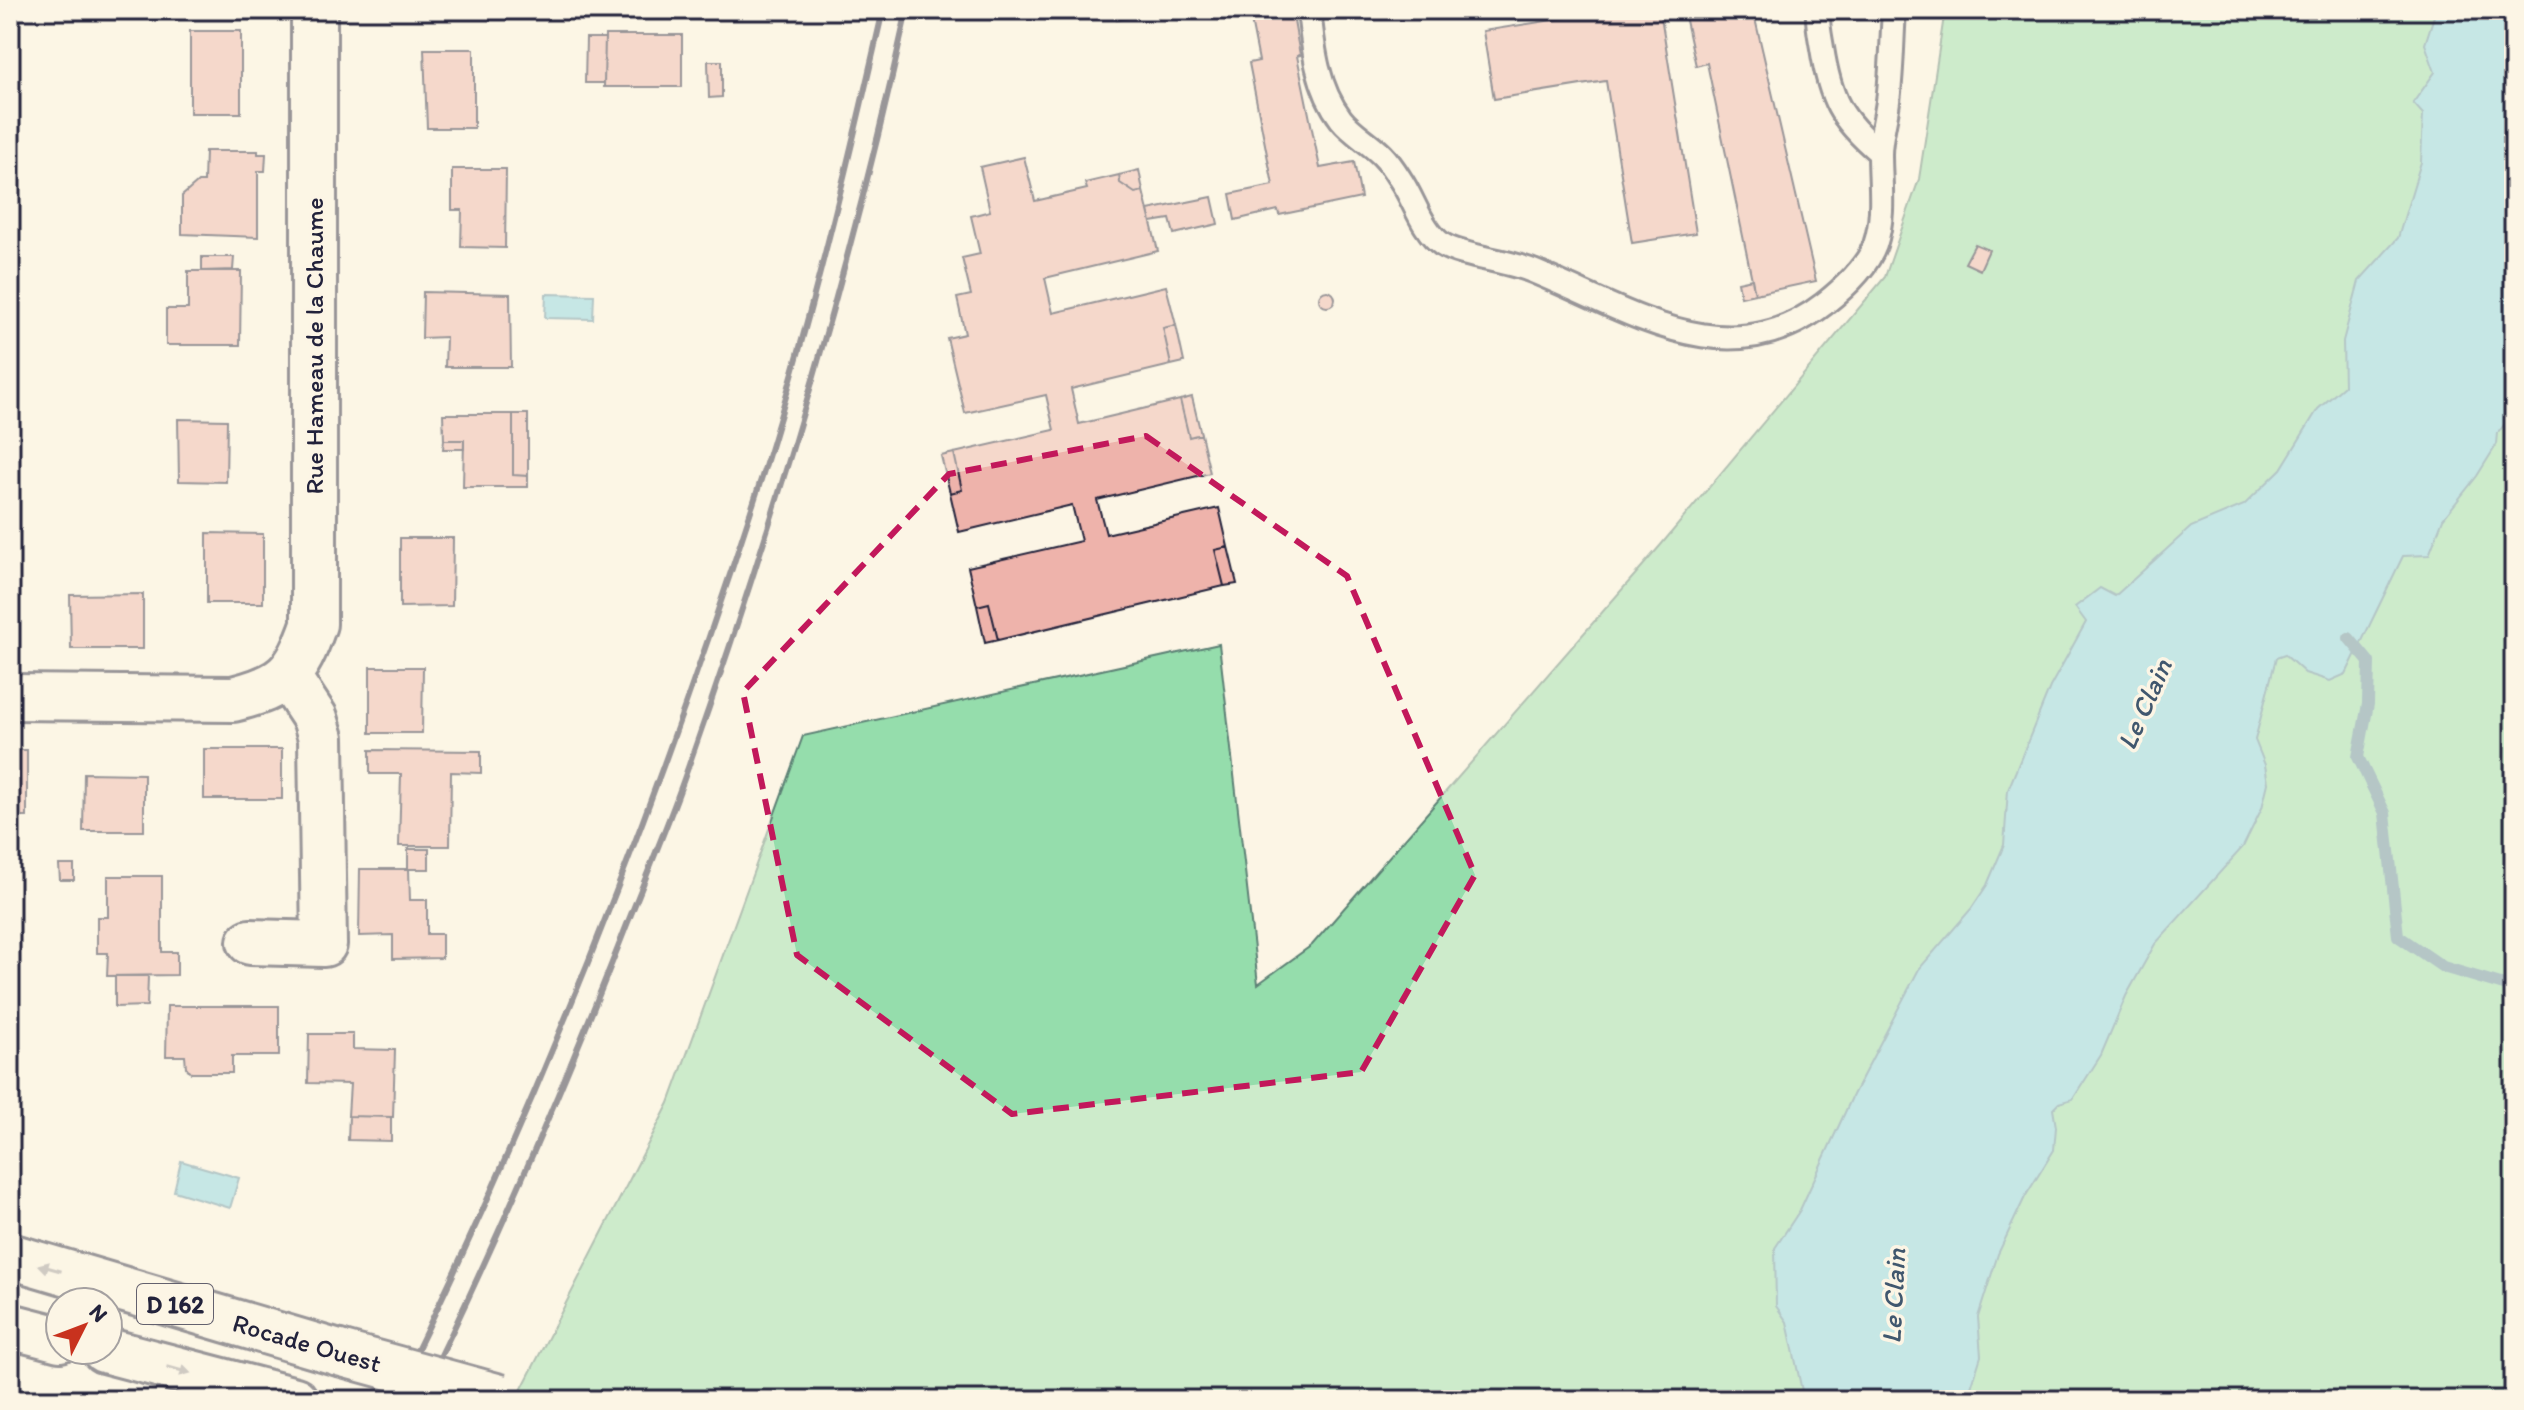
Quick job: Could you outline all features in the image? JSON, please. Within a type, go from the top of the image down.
[{"type":"street","name":"Rue Hameau de la Chaume","points":[[288,677],[305,651],[314,624],[314,10]]},
{"type":"street","points":[[10,697],[233,699],[262,692],[288,677],[315,718],[321,738],[324,944],[250,942]]},
{"type":"street","name":"Rocade Ouest","points":[[10,1256],[339,1353],[506,1398]]},
{"type":"street","points":[[10,1326],[44,1335]]},
{"type":"street","name":"D 162","points":[[124,1355],[295,1400]]},
{"type":"lane","points":[[1309,10],[1323,89],[1341,118],[1383,155],[1403,182],[1425,224],[1443,245],[1527,269],[1662,326],[1697,335],[1730,337],[1767,335],[1805,318],[1836,295],[1874,246],[1883,199],[1879,152],[1888,100],[1894,10]]},
{"type":"lane","points":[[1818,10],[1825,69],[1835,104],[1854,130],[1879,152]]},
{"type":"highlighted area","points":[[1146,436],[1347,576],[1475,875],[1361,1072],[1012,1114],[797,955],[743,692],[949,474]]},
{"type":"green space","points":[[1945,10],[2514,10],[2514,1400],[516,1400],[669,1103],[803,736],[1219,644],[1258,984],[1312,945],[1660,546],[1885,277],[1919,179]]},
{"type":"water","name":"Le Clain","points":[[2436,10],[2514,10],[2514,412],[2498,433],[2497,444],[2477,476],[2443,519],[2429,555],[2403,556],[2346,674],[2330,681],[2305,673],[2285,655],[2276,658],[2255,740],[2268,783],[2262,808],[2243,847],[2155,944],[2126,996],[2101,1055],[2073,1099],[2059,1103],[2053,1109],[2056,1127],[2054,1150],[2025,1197],[1998,1254],[1978,1317],[1981,1356],[1969,1394],[1970,1400],[1804,1400],[1787,1322],[1776,1306],[1775,1248],[1800,1210],[1853,1095],[1919,969],[1971,909],[1987,885],[2004,845],[2008,790],[2050,687],[2086,622],[2075,607],[2100,588],[2115,596],[2191,527],[2244,505],[2281,469],[2318,409],[2344,386],[2343,341],[2359,281],[2398,238],[2421,162],[2423,114],[2413,103],[2435,72],[2425,44]]},
{"type":"water","points":[[546,294],[594,295],[593,319],[545,318]]},
{"type":"water","points":[[181,1161],[239,1178],[230,1208],[174,1191]]},
{"type":"building","points":[[10,10],[17,10],[17,31],[10,31]]},
{"type":"building","points":[[120,10],[161,10],[162,14],[120,13]]},
{"type":"building","points":[[1085,10],[1132,10],[1128,11],[1129,18],[1117,20],[1116,13],[1087,17]]},
{"type":"building","points":[[1249,10],[1292,10],[1300,55],[1297,56],[1320,168],[1354,162],[1361,198],[1279,215],[1278,210],[1235,220],[1230,194],[1273,185],[1249,63],[1259,61]]},
{"type":"building","points":[[1615,10],[1660,10],[1696,233],[1632,243],[1606,81],[1494,99],[1483,31]]},
{"type":"building","points":[[1711,10],[1753,10],[1816,281],[1755,294],[1707,63],[1696,66],[1685,16]]},
{"type":"building","points":[[190,31],[241,31],[241,113],[190,113]]},
{"type":"building","points":[[605,35],[682,35],[682,87],[604,87]]},
{"type":"building","points":[[586,38],[605,38],[604,83],[585,83]]},
{"type":"building","points":[[424,49],[474,49],[474,128],[427,128]]},
{"type":"building","points":[[708,61],[722,61],[722,97],[709,98]]},
{"type":"building","points":[[205,151],[258,151],[258,154],[266,154],[265,171],[258,171],[258,237],[182,234],[182,196],[198,182],[204,182]]},
{"type":"building","points":[[1024,157],[1035,201],[1087,189],[1085,183],[1119,175],[1120,183],[1135,193],[1143,191],[1158,251],[1045,278],[1053,313],[1166,286],[1176,325],[1163,328],[1171,365],[1071,389],[1079,424],[1180,400],[1189,437],[1201,434],[1210,473],[1097,500],[1106,534],[1219,508],[1228,547],[1215,550],[1224,586],[998,640],[989,603],[977,606],[968,567],[1081,541],[1072,505],[959,532],[950,493],[962,490],[954,453],[1054,430],[1046,395],[965,413],[947,338],[965,334],[957,298],[971,295],[962,258],[980,254],[971,216],[990,211],[980,167]]},
{"type":"building","points":[[452,169],[506,169],[505,248],[461,247],[462,210],[452,210]]},
{"type":"building","points":[[1139,170],[1143,191],[1135,193],[1120,183],[1119,175]]},
{"type":"building","points":[[1212,197],[1218,224],[1174,234],[1170,219],[1151,222],[1148,210]]},
{"type":"building","points":[[1975,244],[1989,250],[1980,270],[1965,263]]},
{"type":"building","points":[[202,257],[234,257],[233,270],[202,271]]},
{"type":"building","points":[[188,271],[241,271],[240,345],[166,345],[166,309],[188,309]]},
{"type":"building","points":[[1752,279],[1755,294],[1741,297],[1738,282]]},
{"type":"building","points":[[1327,291],[1335,299],[1327,307],[1319,299]]},
{"type":"building","points":[[423,292],[510,294],[511,367],[445,367],[446,337],[422,338]]},
{"type":"building","points":[[1176,325],[1184,362],[1171,365],[1163,328]]},
{"type":"building","points":[[1192,397],[1201,434],[1189,437],[1180,400]]},
{"type":"building","points":[[443,414],[513,414],[513,475],[528,476],[528,487],[463,487],[464,440],[444,440]]},
{"type":"building","points":[[513,414],[528,414],[528,476],[513,475]]},
{"type":"building","points":[[178,419],[227,420],[226,482],[179,481]]},
{"type":"building","points":[[444,440],[464,440],[464,449],[443,449]]},
{"type":"building","points":[[954,453],[962,490],[950,493],[941,456]]},
{"type":"building","points":[[207,533],[263,534],[263,603],[207,603]]},
{"type":"building","points":[[400,538],[453,538],[452,606],[400,607]]},
{"type":"building","points":[[1228,547],[1237,584],[1224,586],[1215,550]]},
{"type":"building","points":[[143,594],[143,649],[71,649],[70,595]]},
{"type":"building","points":[[989,603],[998,640],[985,643],[977,606]]},
{"type":"building","points":[[370,667],[423,667],[422,733],[370,733]]},
{"type":"building","points":[[204,749],[282,749],[282,799],[204,799]]},
{"type":"building","points":[[10,750],[27,750],[27,817],[10,817]]},
{"type":"building","points":[[370,750],[481,751],[481,773],[451,772],[450,846],[399,846],[401,774],[370,774]]},
{"type":"building","points":[[84,773],[144,774],[144,831],[83,831]]},
{"type":"building","points":[[408,849],[429,849],[429,869],[408,869]]},
{"type":"building","points":[[59,865],[74,865],[74,880],[60,880]]},
{"type":"building","points":[[360,869],[409,869],[410,900],[427,900],[427,934],[442,934],[442,958],[393,959],[393,935],[359,936]]},
{"type":"building","points":[[108,876],[162,876],[162,952],[177,952],[177,975],[107,976],[108,953],[97,953],[97,917],[108,917]]},
{"type":"building","points":[[115,976],[148,976],[147,1006],[115,1007]]},
{"type":"building","points":[[167,1006],[279,1006],[279,1056],[232,1056],[232,1073],[191,1073],[186,1067],[185,1056],[166,1056]]},
{"type":"building","points":[[309,1034],[353,1034],[353,1049],[395,1050],[393,1117],[348,1116],[350,1084],[308,1083]]},
{"type":"building","points":[[349,1116],[391,1117],[391,1141],[348,1140]]},
{"type":"waterway","points":[[2349,638],[2369,662],[2368,704],[2358,757],[2385,813],[2398,936],[2443,967],[2514,988]]},
{"type":"railway","points":[[393,1400],[549,1058],[684,708],[764,470],[798,356],[883,10]]},
{"type":"railway","points":[[419,1400],[499,1232],[548,1118],[684,779],[808,398],[861,205],[907,10]]}]
